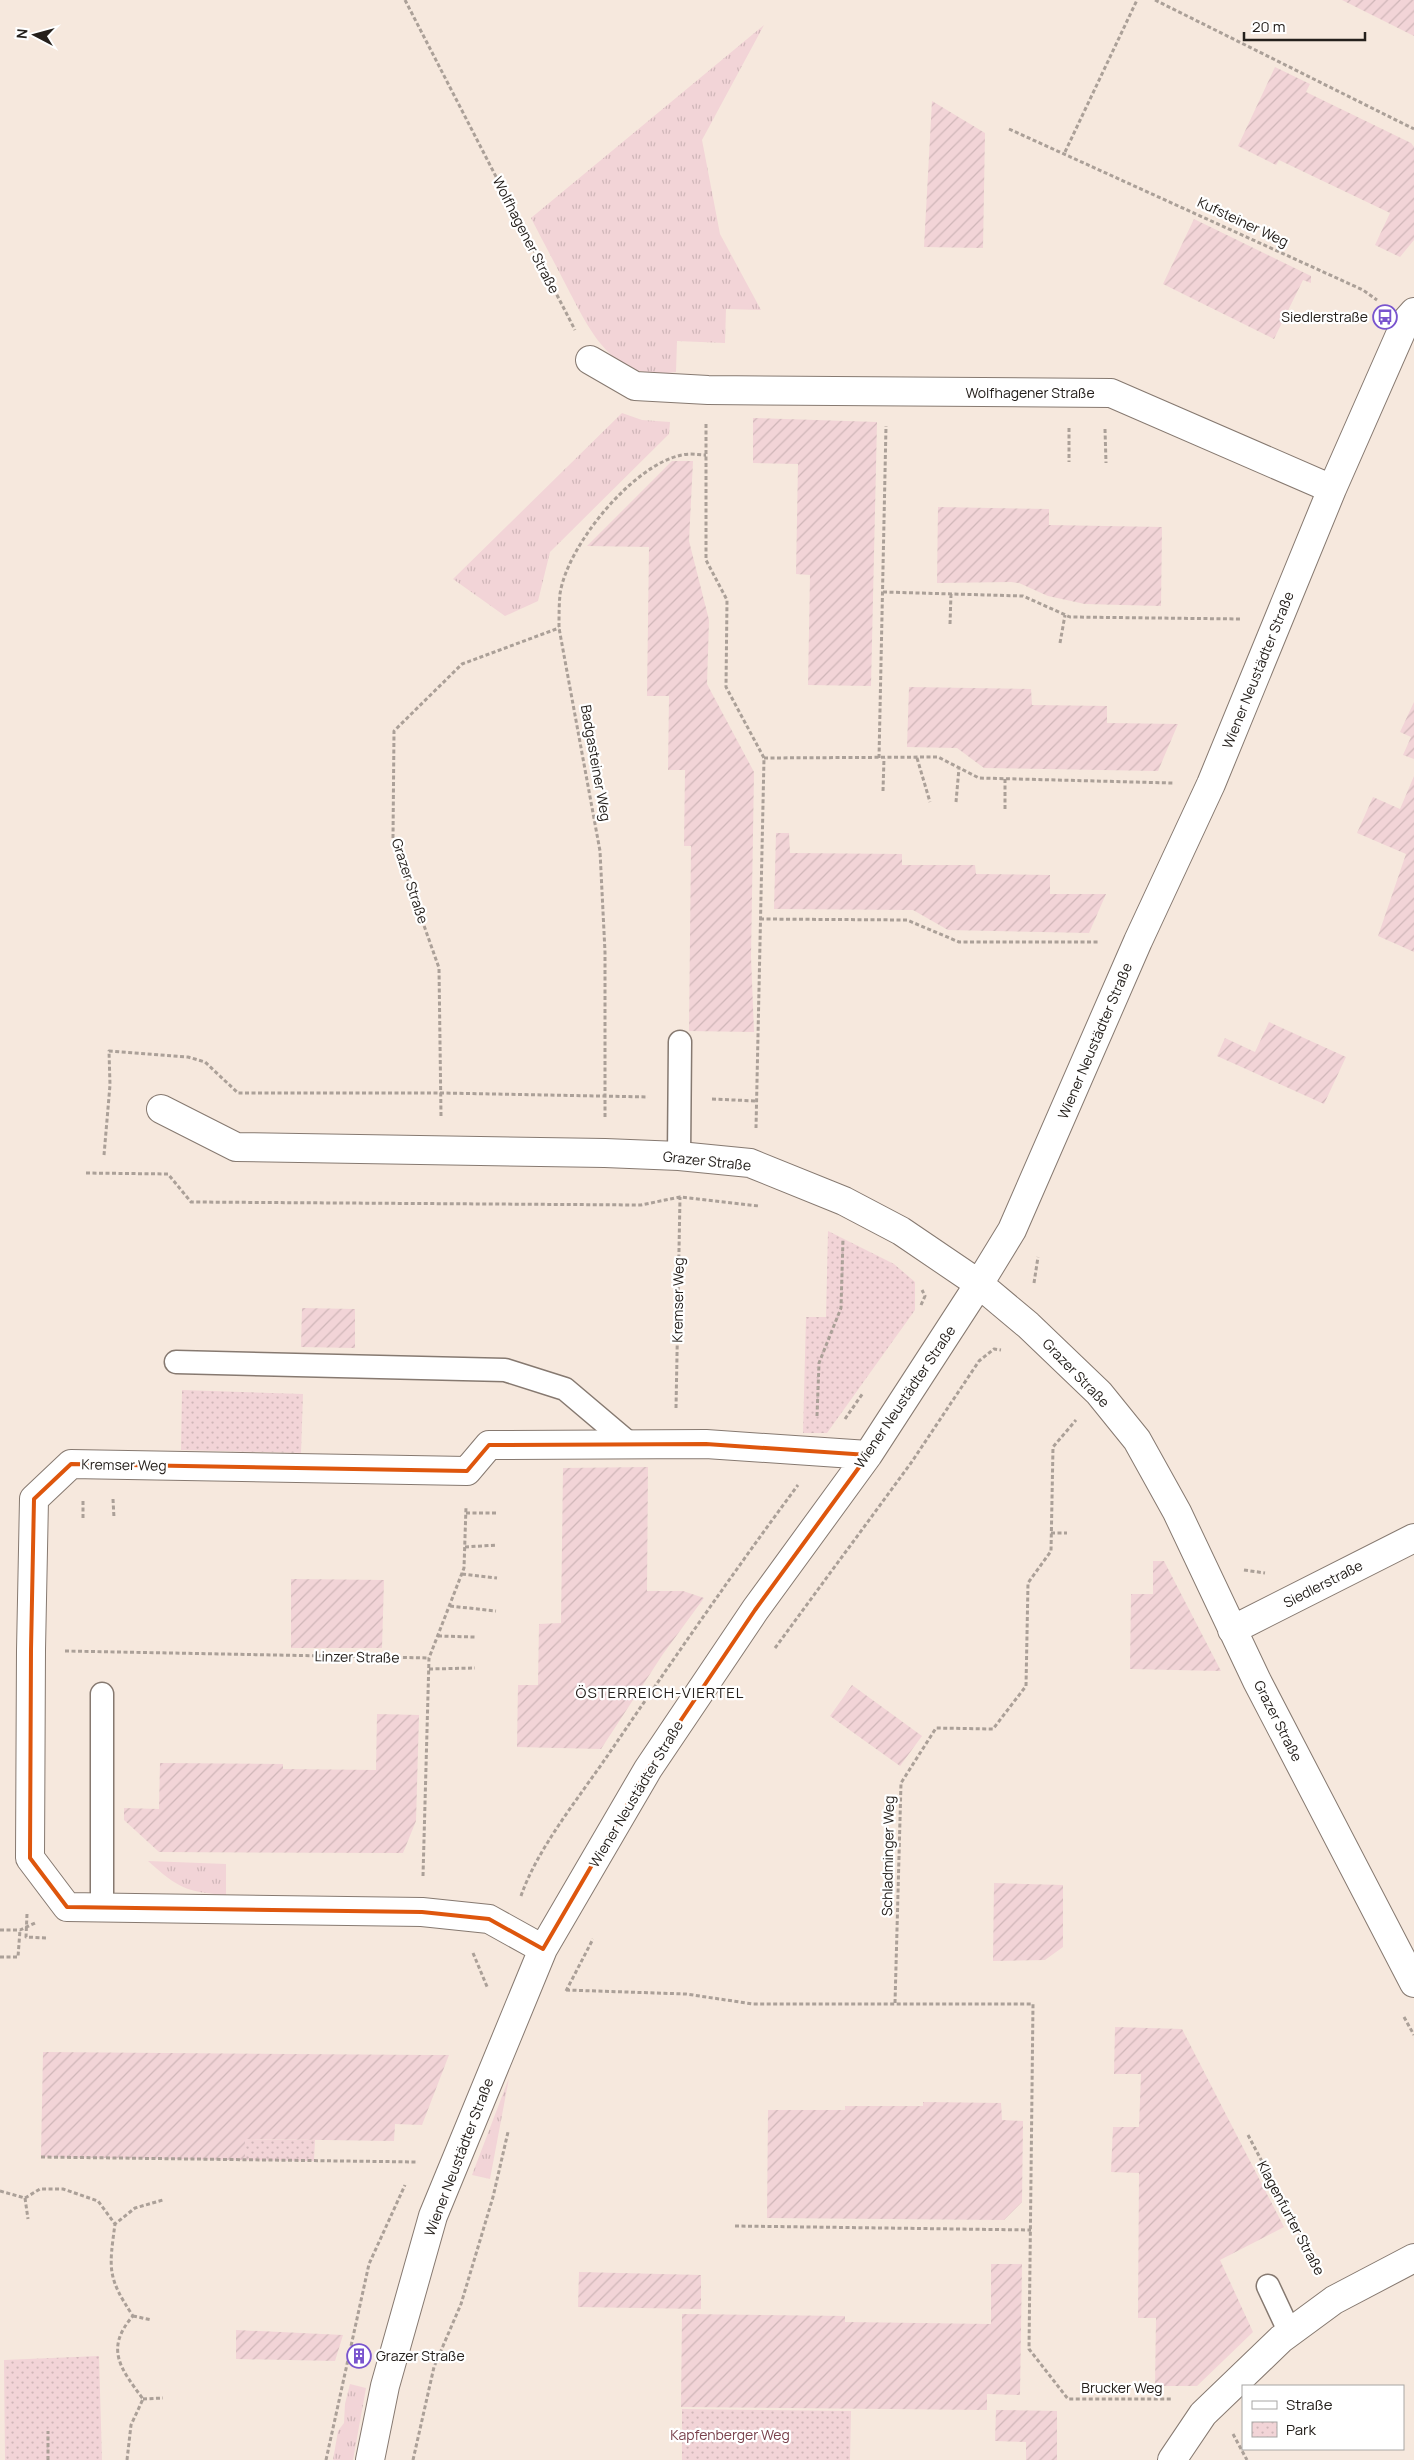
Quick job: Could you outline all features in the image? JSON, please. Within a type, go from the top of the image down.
[{"type":"street","name":"Wiener Neustädter Straße","points":[[370,2460],[384,2386],[433,2216],[543,1949],[648,1769],[755,1610],[868,1455],[1012,1230],[1138,941],[1212,784],[1332,489],[1410,316]]},
{"type":"street","name":"Wolfhagener Straße","points":[[590,360],[635,386],[708,390],[1111,393],[1332,489]]},
{"type":"street","name":"Grazer Straße","points":[[161,1109],[236,1147],[605,1153],[679,1156],[750,1163],[844,1201],[901,1230],[979,1284],[1028,1325],[1099,1393],[1137,1440],[1177,1512],[1232,1630],[1414,1983]]},
{"type":"street","points":[[467,1471],[489,1445],[676,1444],[868,1455]]},
{"type":"street","name":"Kremser Weg","points":[[30,1858],[34,1499],[71,1464],[467,1471]]},
{"type":"street","name":"Siedlerstraße","points":[[1232,1630],[1414,1538]]},
{"type":"street","points":[[30,1858],[67,1907],[422,1912],[489,1919],[543,1949]]},
{"type":"street","points":[[1172,2460],[1203,2414],[1290,2333],[1334,2300],[1414,2258]]},
{"type":"lane","points":[[679,1156],[680,1042]]},
{"type":"lane","points":[[176,1362],[506,1370],[565,1389],[630,1444]]},
{"type":"lane","points":[[102,1694],[102,1907]]},
{"type":"lane","points":[[1268,2286],[1290,2333]]},
{"type":"path","name":"Wolfhagener Straße","points":[[405,0],[590,360]]},
{"type":"path","points":[[1065,152],[1136,0]]},
{"type":"path","points":[[1155,0],[1414,129]]},
{"type":"path","name":"Kufsteiner Weg","points":[[1009,128],[1363,290],[1410,316]]},
{"type":"path","points":[[708,390],[706,560],[727,600],[726,687],[764,758],[755,1144],[750,1163]]},
{"type":"path","points":[[883,791],[883,592],[887,392]]},
{"type":"path","points":[[1069,419],[1069,462]]},
{"type":"path","points":[[1105,421],[1106,463]]},
{"type":"path","name":"Badgasteiner Weg","points":[[605,1153],[605,952],[600,851],[559,628],[560,593],[573,556],[599,515],[633,483],[662,462],[683,454],[706,455]]},
{"type":"path","points":[[883,592],[1023,596],[1070,617],[1279,619]]},
{"type":"path","points":[[950,624],[951,594]]},
{"type":"path","points":[[1060,643],[1065,615]]},
{"type":"path","name":"Grazer Straße","points":[[442,1150],[439,968],[393,838],[394,731],[462,664],[559,628]]},
{"type":"path","points":[[764,758],[938,757],[979,778],[1212,784]]},
{"type":"path","points":[[917,758],[930,802]]},
{"type":"path","points":[[956,802],[959,768]]},
{"type":"path","points":[[1005,779],[1005,810]]},
{"type":"path","points":[[760,918],[907,920],[959,942],[1138,941]]},
{"type":"path","points":[[104,1155],[110,1085],[108,1051],[188,1057],[204,1062],[238,1093],[441,1093],[756,1101]]},
{"type":"path","name":"Kremser Weg","points":[[676,1444],[679,1156]]},
{"type":"path","points":[[86,1172],[168,1174],[191,1202],[641,1205],[680,1197],[764,1207]]},
{"type":"path","points":[[819,1451],[819,1363],[841,1308],[844,1201]]},
{"type":"path","points":[[1033,1285],[1038,1258],[1042,1249]]},
{"type":"path","points":[[917,1313],[925,1296],[922,1287]]},
{"type":"path","points":[[769,1656],[911,1464],[979,1361],[994,1349],[1010,1352]]},
{"type":"path","points":[[509,1930],[529,1873],[724,1585],[819,1451],[868,1386]]},
{"type":"path","name":"Schladminger Weg","points":[[895,2003],[901,1783],[936,1728],[993,1730],[1026,1686],[1028,1583],[1050,1551],[1053,1447],[1099,1393]]},
{"type":"path","points":[[422,1912],[429,1658],[464,1568],[467,1471]]},
{"type":"path","points":[[466,1513],[498,1513]]},
{"type":"path","points":[[1051,1533],[1067,1533]]},
{"type":"path","points":[[465,1546],[497,1545]]},
{"type":"path","points":[[1236,1568],[1272,1574]]},
{"type":"path","points":[[462,1574],[497,1578]]},
{"type":"path","points":[[450,1606],[496,1612]]},
{"type":"path","points":[[438,1636],[475,1637]]},
{"type":"path","name":"Linzer Straße","points":[[31,1650],[429,1658]]},
{"type":"path","points":[[429,1669],[475,1668]]},
{"type":"path","points":[[30,1858],[26,1937],[56,1938]]},
{"type":"path","points":[[0,1957],[18,1957],[20,1930]]},
{"type":"path","points":[[563,1998],[597,1930]]},
{"type":"path","points":[[470,1946],[489,1991],[492,1982]]},
{"type":"path","points":[[528,1988],[686,1994],[753,2004],[895,2003]]},
{"type":"path","name":"Brucker Weg","points":[[895,2003],[1033,2004],[1029,2349],[1068,2399],[1185,2399],[1203,2414]]},
{"type":"path","points":[[1400,2010],[1414,2035]]},
{"type":"path","points":[[413,2460],[434,2367],[461,2304],[494,2197],[509,2129]]},
{"type":"path","name":"Klagenfurter Straße","points":[[1248,2135],[1334,2300]]},
{"type":"path","points":[[413,2170],[421,2153]]},
{"type":"path","points":[[41,2157],[454,2162]]},
{"type":"path","points":[[326,2460],[369,2264],[409,2178]]},
{"type":"path","points":[[0,2191],[25,2198],[40,2188],[63,2189],[98,2201],[115,2224]]},
{"type":"path","points":[[25,2198],[28,2219]]},
{"type":"path","points":[[152,2320],[134,2316],[117,2292],[109,2263],[115,2224],[135,2208],[162,2200]]},
{"type":"path","points":[[735,2226],[1031,2230]]},
{"type":"path","points":[[134,2316],[122,2329],[118,2348],[121,2370],[143,2399]]},
{"type":"path","points":[[143,2399],[163,2398]]},
{"type":"path","points":[[127,2460],[131,2425],[143,2399]]},
{"type":"path","points":[[48,2431],[48,2460]]},
{"type":"highlighted area","points":[[706,1444],[868,1455],[755,1610],[648,1769],[543,1949],[489,1919],[422,1912],[67,1907],[30,1858],[31,1650],[34,1499],[71,1464],[467,1471],[489,1445]]},
{"type":"green space","points":[[1342,0],[1414,0],[1414,36]]},
{"type":"green space","points":[[764,25],[702,140],[720,234],[761,310],[726,309],[725,343],[677,341],[676,372],[655,373],[636,370],[608,352],[596,338],[586,323],[531,218]]},
{"type":"green space","points":[[1275,67],[1310,84],[1306,92],[1411,143],[1414,147],[1414,240],[1400,257],[1375,245],[1390,213],[1279,160],[1276,165],[1238,146]]},
{"type":"green space","points":[[932,101],[985,133],[983,248],[924,247]]},
{"type":"green space","points":[[1194,219],[1311,276],[1311,283],[1303,280],[1274,339],[1163,284]]},
{"type":"green space","points":[[622,413],[642,420],[670,422],[669,434],[550,552],[538,601],[505,616],[453,579]]},
{"type":"green space","points":[[753,418],[877,422],[871,686],[808,685],[810,575],[796,574],[798,464],[753,463]]},
{"type":"green space","points":[[672,461],[693,461],[689,541],[709,620],[707,684],[754,772],[751,957],[754,1032],[689,1031],[691,846],[684,846],[685,770],[668,770],[669,696],[647,696],[649,547],[587,546]]},
{"type":"green space","points":[[938,507],[1049,509],[1049,525],[1162,527],[1161,606],[1085,604],[1048,596],[1019,583],[1011,582],[937,583]]},
{"type":"green space","points":[[909,687],[1031,689],[1032,705],[1107,706],[1107,723],[1178,724],[1158,771],[984,768],[957,748],[907,747]]},
{"type":"green space","points":[[1414,702],[1414,759],[1403,755],[1411,737],[1400,732]]},
{"type":"green space","points":[[1414,776],[1414,952],[1378,936],[1406,854],[1357,833],[1373,797],[1400,809]]},
{"type":"green space","points":[[776,833],[789,833],[790,853],[902,854],[902,865],[975,865],[976,874],[1050,875],[1050,894],[1106,894],[1089,933],[948,930],[913,910],[774,909]]},
{"type":"green space","points":[[1269,1022],[1346,1057],[1324,1104],[1217,1056],[1225,1038],[1255,1052]]},
{"type":"green space","points":[[828,1231],[894,1264],[915,1282],[915,1310],[827,1433],[803,1433],[806,1317],[826,1317]]},
{"type":"green space","points":[[302,1308],[355,1309],[355,1348],[301,1347]]},
{"type":"green space","points":[[182,1390],[303,1394],[301,1453],[181,1450]]},
{"type":"green space","points":[[648,1467],[647,1591],[683,1591],[704,1598],[663,1654],[601,1749],[517,1747],[518,1685],[538,1685],[539,1624],[561,1623],[563,1468]]},
{"type":"green space","points":[[1153,1561],[1164,1561],[1221,1671],[1130,1669],[1131,1594],[1153,1594]]},
{"type":"green space","points":[[291,1579],[384,1580],[382,1648],[291,1648]]},
{"type":"green space","points":[[852,1685],[922,1736],[900,1766],[830,1716]]},
{"type":"green space","points":[[377,1714],[419,1715],[416,1821],[403,1853],[159,1852],[124,1820],[124,1808],[159,1809],[160,1763],[283,1764],[283,1769],[376,1770]]},
{"type":"green space","points":[[148,1861],[226,1864],[226,1895],[201,1892],[183,1887],[175,1883]]},
{"type":"green space","points":[[994,1883],[1063,1885],[1063,1947],[1045,1960],[993,1961]]},
{"type":"green space","points":[[1115,2027],[1182,2029],[1284,2227],[1220,2260],[1253,2332],[1197,2386],[1155,2386],[1156,2318],[1138,2318],[1139,2173],[1111,2172],[1113,2127],[1139,2127],[1141,2074],[1114,2074]]},
{"type":"green space","points":[[43,2052],[449,2055],[422,2125],[395,2124],[394,2141],[245,2139],[245,2160],[41,2157]]},
{"type":"green space","points":[[509,2078],[490,2179],[472,2175]]},
{"type":"green space","points":[[923,2102],[1001,2103],[1002,2120],[1023,2121],[1022,2202],[1004,2220],[767,2218],[768,2110],[845,2110],[845,2106],[923,2106]]},
{"type":"green space","points":[[244,2139],[315,2140],[314,2161],[245,2160]]},
{"type":"green space","points":[[991,2264],[1022,2264],[1020,2395],[987,2394],[987,2410],[681,2407],[682,2314],[845,2316],[845,2322],[991,2324]]},
{"type":"green space","points":[[579,2272],[701,2275],[701,2309],[578,2307]]},
{"type":"green space","points":[[236,2330],[343,2335],[335,2361],[236,2359]]},
{"type":"green space","points":[[99,2356],[102,2460],[5,2460],[4,2360]]},
{"type":"green space","points":[[350,2384],[366,2388],[353,2460],[333,2460],[338,2431],[344,2423],[345,2404]]},
{"type":"green space","name":"Kapfenberger Weg","points":[[682,2409],[851,2411],[850,2460],[682,2460]]},
{"type":"green space","points":[[996,2410],[1057,2411],[1057,2460],[1026,2460],[1026,2442],[995,2441]]},
{"type":"place","name":"Siedlerstraße","points":[[1385,317]]},
{"type":"place","name":"Grazer Straße","points":[[359,2356]]},
{"type":"district","name":"ÖSTERREICH-VIERTEL","points":[[660,1693]]}]
